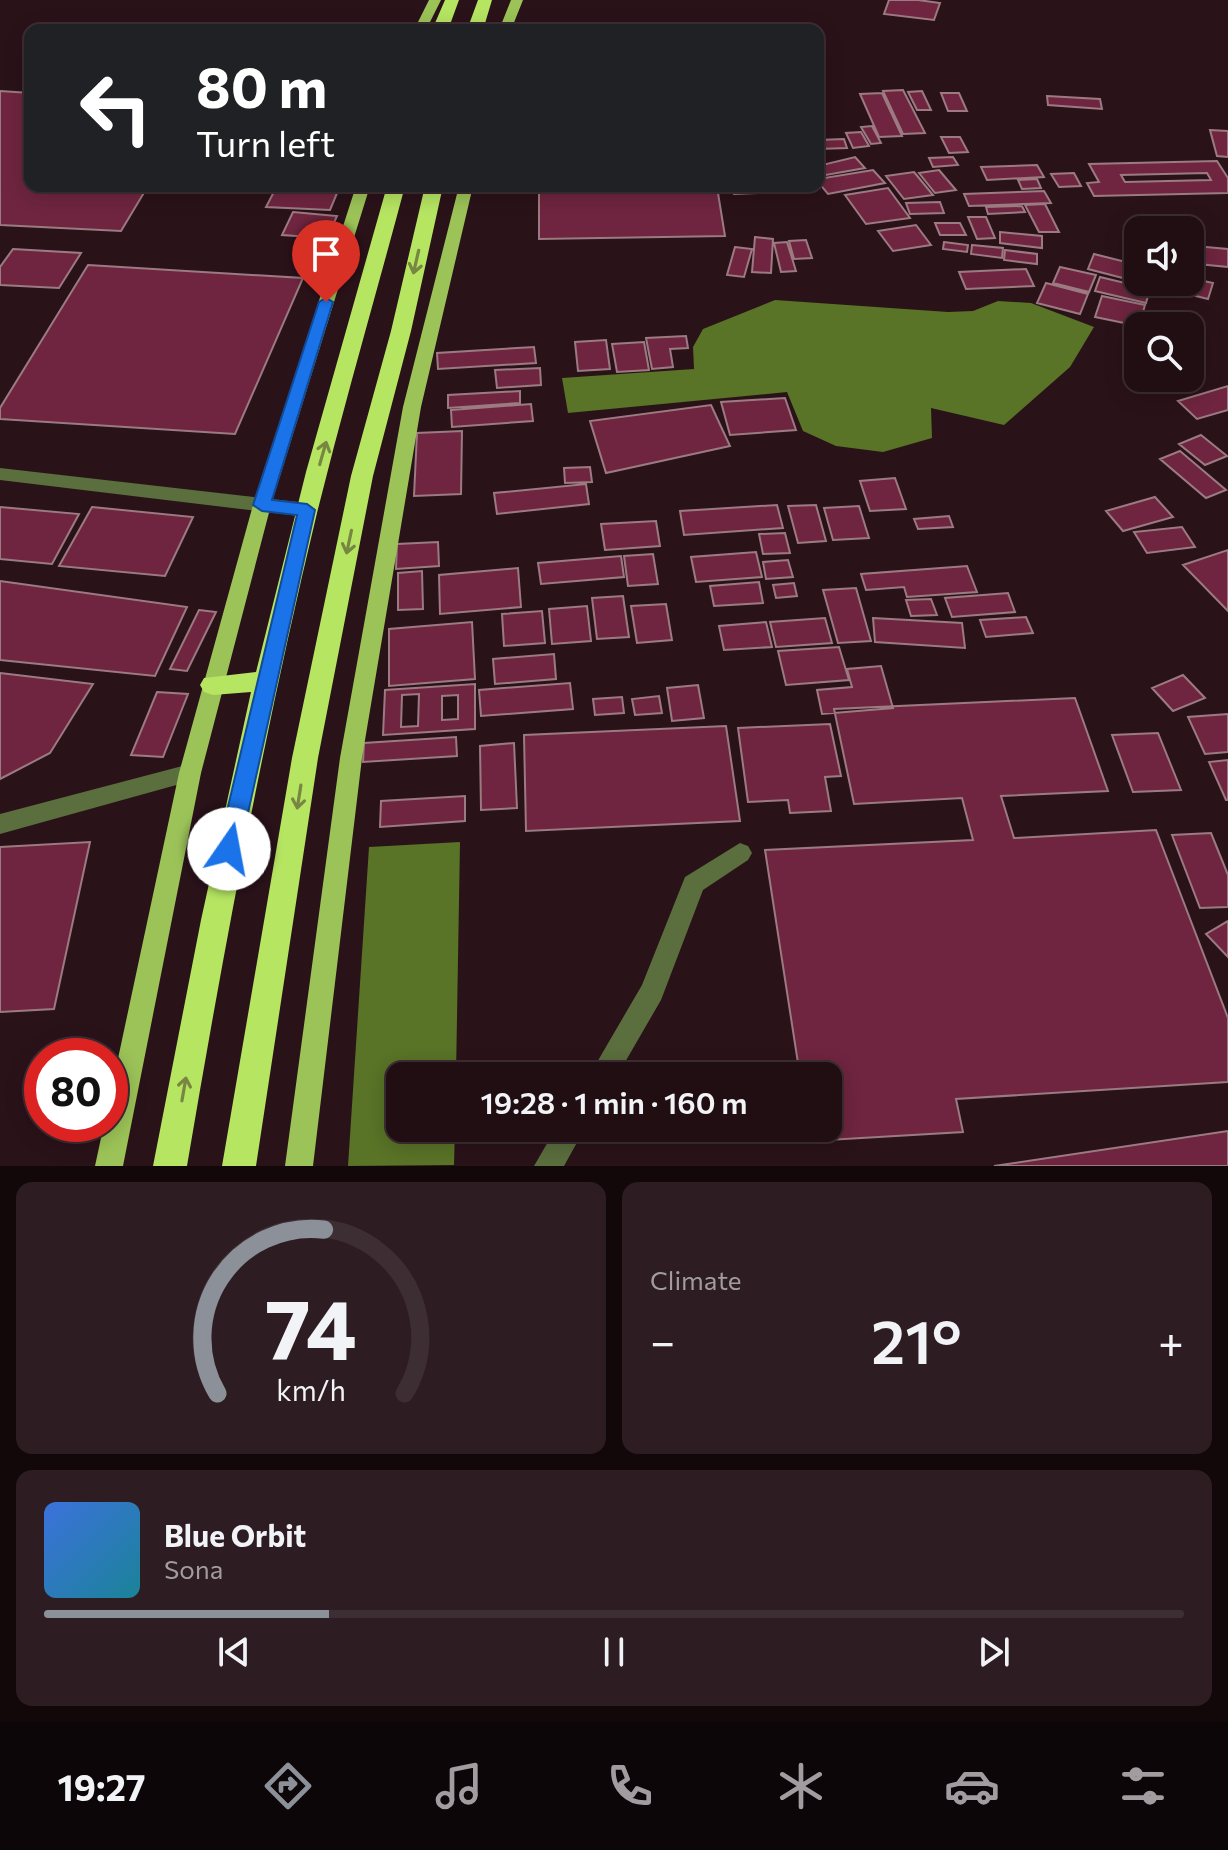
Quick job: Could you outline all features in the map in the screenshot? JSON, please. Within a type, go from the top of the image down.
[{"type":"highway","points":[[442,24],[452,0]]},
{"type":"highway","points":[[477,24],[485,0]]},
{"type":"highway","points":[[170,1166],[217,905],[266,681],[307,510],[394,192]]},
{"type":"highway","points":[[239,1166],[305,758],[362,476],[401,331],[433,192]]},
{"type":"highway","points":[[213,685],[266,681]]},
{"type":"main road","points":[[423,24],[435,0]]},
{"type":"main road","points":[[507,24],[517,0]]},
{"type":"main road","points":[[109,1166],[190,773],[262,505],[361,192]]},
{"type":"main road","points":[[299,1166],[351,758],[412,407],[465,192]]},
{"type":"lane","points":[[0,474],[307,510]]},
{"type":"lane","points":[[0,824],[190,773]]},
{"type":"lane","points":[[610,1062],[652,992],[693,884],[740,853]]},
{"type":"lane","points":[[548,1166],[563,1142]]},
{"type":"shaded area","points":[[775,300],[948,312],[973,311],[998,301],[1031,303],[1094,327],[1070,367],[1004,425],[931,408],[932,438],[883,452],[836,446],[803,431],[787,392],[568,413],[562,378],[694,369],[693,347],[703,329]]},
{"type":"shaded area","points":[[460,842],[456,1062],[386,1062],[386,1142],[455,1142],[454,1165],[348,1166],[369,847]]},
{"type":"building","points":[[889,0],[940,3],[934,20],[884,14]]},
{"type":"building","points":[[903,90],[925,133],[903,134],[883,91]]},
{"type":"building","points":[[0,91],[24,93],[24,192],[144,192],[121,231],[0,225]]},
{"type":"building","points":[[922,91],[931,110],[917,110],[908,92]]},
{"type":"building","points":[[882,93],[902,136],[879,137],[860,94]]},
{"type":"building","points":[[941,93],[959,93],[967,111],[948,111]]},
{"type":"building","points":[[1047,96],[1100,99],[1102,109],[1048,105]]},
{"type":"building","points":[[872,126],[881,143],[871,144],[861,127]]},
{"type":"building","points":[[1210,130],[1228,131],[1228,157],[1217,156]]},
{"type":"building","points":[[861,132],[869,146],[853,148],[846,133]]},
{"type":"building","points":[[941,137],[960,137],[968,152],[949,153]]},
{"type":"building","points":[[844,139],[847,148],[824,149],[824,140]]},
{"type":"building","points":[[855,157],[865,168],[826,175],[824,165]]},
{"type":"building","points":[[953,157],[958,165],[933,167],[929,158]]},
{"type":"building","points":[[1217,161],[1228,178],[1228,193],[1094,196],[1087,183],[1099,182],[1089,164]],"holes":[[[1207,173],[1211,180],[1125,182],[1121,175]]]},
{"type":"building","points":[[1037,165],[1044,177],[987,180],[981,167]]},
{"type":"building","points":[[873,170],[885,183],[828,194],[824,189],[824,178]]},
{"type":"building","points":[[939,170],[956,190],[935,193],[919,173]]},
{"type":"building","points":[[914,172],[933,195],[904,199],[886,176]]},
{"type":"building","points":[[1074,173],[1081,186],[1059,187],[1051,174]]},
{"type":"building","points":[[1037,179],[1041,188],[1022,189],[1018,180]]},
{"type":"building","points":[[888,188],[910,218],[866,224],[845,195]]},
{"type":"building","points":[[1044,191],[1051,203],[969,206],[964,194]]},
{"type":"building","points":[[274,192],[338,192],[330,210],[266,207]]},
{"type":"building","points":[[539,192],[718,192],[725,236],[539,239]]},
{"type":"building","points":[[734,192],[780,192],[734,194]]},
{"type":"building","points":[[940,202],[944,213],[910,214],[906,203]]},
{"type":"building","points":[[1045,204],[1059,232],[1039,232],[1025,205]]},
{"type":"building","points":[[1022,206],[1025,212],[988,214],[986,207]]},
{"type":"building","points":[[293,212],[337,216],[327,238],[282,235]]},
{"type":"building","points":[[968,217],[986,217],[995,238],[977,239]]},
{"type":"building","points":[[935,223],[960,223],[966,235],[940,235]]},
{"type":"building","points":[[916,225],[931,245],[893,251],[878,231]]},
{"type":"building","points":[[1000,232],[1042,236],[1042,248],[1000,243]]},
{"type":"building","points":[[755,237],[773,239],[771,273],[752,272]]},
{"type":"building","points":[[806,240],[812,258],[794,259],[789,241]]},
{"type":"building","points":[[787,242],[796,271],[781,272],[774,243]]},
{"type":"building","points":[[944,242],[968,245],[967,252],[943,249]]},
{"type":"building","points":[[972,245],[1003,248],[1002,258],[971,254]]},
{"type":"building","points":[[735,247],[752,249],[744,277],[727,275]]},
{"type":"building","points":[[1204,247],[1228,249],[1228,267],[1204,265]]},
{"type":"building","points":[[13,249],[81,253],[59,288],[0,285],[0,267]]},
{"type":"building","points":[[1005,250],[1037,254],[1037,264],[1004,260]]},
{"type":"building","points":[[1094,254],[1124,262],[1124,278],[1088,269]]},
{"type":"building","points":[[88,265],[303,278],[235,434],[0,419],[0,408]]},
{"type":"building","points":[[1060,267],[1096,275],[1089,292],[1053,283]]},
{"type":"building","points":[[1026,269],[1034,286],[966,289],[959,272]]},
{"type":"building","points":[[1100,277],[1124,283],[1124,296],[1148,296],[1146,303],[1095,291]]},
{"type":"building","points":[[1204,281],[1213,283],[1208,299],[1196,296],[1204,296]]},
{"type":"building","points":[[1046,283],[1088,294],[1080,314],[1037,303]]},
{"type":"building","points":[[1102,296],[1145,305],[1143,312],[1124,312],[1124,323],[1095,317]]},
{"type":"building","points":[[686,336],[688,348],[670,349],[673,367],[652,369],[646,338]]},
{"type":"building","points":[[606,340],[610,369],[578,371],[575,342]]},
{"type":"building","points":[[644,342],[649,370],[617,372],[612,344]]},
{"type":"building","points":[[534,347],[536,363],[438,369],[437,353]]},
{"type":"building","points":[[540,368],[541,385],[497,388],[495,370]]},
{"type":"building","points":[[1228,386],[1228,410],[1197,419],[1178,401]]},
{"type":"building","points":[[520,391],[520,403],[448,408],[448,395]]},
{"type":"building","points":[[785,398],[796,430],[730,435],[721,402]]},
{"type":"building","points":[[531,404],[533,421],[452,427],[451,410]]},
{"type":"building","points":[[711,405],[730,446],[606,473],[590,421]]},
{"type":"building","points":[[462,431],[461,494],[414,496],[417,433]]},
{"type":"building","points":[[1201,435],[1227,456],[1205,465],[1179,444]]},
{"type":"building","points":[[1180,451],[1226,490],[1206,498],[1160,459]]},
{"type":"building","points":[[590,467],[592,482],[565,483],[564,468]]},
{"type":"building","points":[[895,478],[906,509],[870,511],[860,481]]},
{"type":"building","points":[[586,484],[589,504],[497,514],[494,493]]},
{"type":"building","points":[[1155,497],[1173,517],[1123,531],[1106,511]]},
{"type":"building","points":[[777,505],[783,528],[684,535],[680,511]]},
{"type":"building","points":[[816,505],[826,541],[798,543],[788,506]]},
{"type":"building","points":[[859,506],[869,538],[833,540],[824,508]]},
{"type":"building","points":[[0,507],[79,514],[52,564],[0,559]]},
{"type":"building","points":[[92,507],[193,517],[165,576],[59,566]]},
{"type":"building","points":[[949,516],[953,527],[918,529],[914,519]]},
{"type":"building","points":[[656,521],[660,546],[605,550],[601,524]]},
{"type":"building","points":[[1182,527],[1195,547],[1147,553],[1134,532]]},
{"type":"building","points":[[785,533],[790,553],[763,554],[759,534]]},
{"type":"building","points":[[438,542],[439,566],[396,569],[397,544]]},
{"type":"building","points":[[1228,550],[1228,611],[1183,565]]},
{"type":"building","points":[[756,552],[762,577],[696,582],[691,557]]},
{"type":"building","points":[[653,554],[658,584],[628,586],[624,556]]},
{"type":"building","points":[[621,556],[624,577],[541,584],[538,563]]},
{"type":"building","points":[[788,560],[793,577],[766,579],[763,562]]},
{"type":"building","points":[[967,566],[977,592],[907,597],[904,587],[866,590],[861,574]]},
{"type":"building","points":[[518,568],[521,607],[440,614],[439,575]]},
{"type":"building","points":[[422,571],[423,609],[398,610],[398,573]]},
{"type":"building","points":[[0,581],[187,607],[155,676],[0,660]]},
{"type":"building","points":[[759,582],[763,603],[714,606],[710,586]]},
{"type":"building","points":[[794,583],[797,596],[776,598],[773,585]]},
{"type":"building","points":[[856,588],[871,641],[838,643],[823,590]]},
{"type":"building","points":[[1008,593],[1015,612],[952,617],[945,598]]},
{"type":"building","points":[[623,596],[629,637],[597,639],[592,598]]},
{"type":"building","points":[[931,599],[937,615],[911,616],[906,600]]},
{"type":"building","points":[[666,604],[672,640],[637,643],[631,606]]},
{"type":"building","points":[[587,606],[591,641],[552,644],[549,609]]},
{"type":"building","points":[[199,610],[216,612],[187,671],[170,669]]},
{"type":"building","points":[[542,611],[545,643],[504,646],[502,614]]},
{"type":"building","points":[[1026,617],[1033,633],[986,637],[980,620]]},
{"type":"building","points":[[825,618],[832,643],[776,647],[770,622]]},
{"type":"building","points":[[873,618],[962,623],[965,648],[875,642]]},
{"type":"building","points":[[472,622],[475,679],[389,686],[389,629]]},
{"type":"building","points":[[766,622],[772,647],[724,650],[719,626]]},
{"type":"building","points":[[839,647],[849,680],[786,685],[778,651]]},
{"type":"building","points":[[554,654],[556,679],[495,684],[493,659]]},
{"type":"building","points":[[881,666],[893,708],[822,714],[817,690],[852,687],[847,669]]},
{"type":"building","points":[[0,673],[93,684],[50,753],[0,779]]},
{"type":"building","points":[[1183,675],[1205,698],[1173,711],[1152,688]]},
{"type":"building","points":[[570,683],[573,709],[481,716],[479,690]]},
{"type":"building","points":[[475,684],[475,729],[383,735],[385,690]],"holes":[[[419,694],[418,726],[401,727],[402,695]],[[458,695],[458,719],[442,720],[442,696]]]},
{"type":"building","points":[[698,685],[704,718],[672,721],[667,688]]},
{"type":"building","points":[[157,692],[188,694],[163,757],[131,755]]},
{"type":"building","points":[[659,696],[662,713],[635,715],[632,699]]},
{"type":"building","points":[[622,697],[624,713],[595,715],[593,699]]},
{"type":"building","points":[[1075,698],[1108,791],[1001,796],[1014,838],[1156,830],[1228,1018],[1228,1082],[956,1099],[963,1132],[842,1139],[842,1062],[798,1062],[765,850],[973,840],[962,798],[854,804],[834,709]]},
{"type":"building","points":[[1228,714],[1228,752],[1205,754],[1188,717]]},
{"type":"building","points":[[830,724],[841,776],[825,777],[831,811],[790,813],[788,800],[748,802],[738,728]]},
{"type":"building","points":[[726,726],[740,821],[526,831],[524,735]]},
{"type":"building","points":[[1158,733],[1181,790],[1133,792],[1112,735]]},
{"type":"building","points":[[456,737],[457,756],[363,762],[364,743]]},
{"type":"building","points":[[514,743],[517,808],[481,810],[480,746]]},
{"type":"building","points":[[1228,760],[1228,800],[1226,800],[1209,762]]},
{"type":"building","points":[[465,796],[465,821],[380,827],[381,801]]},
{"type":"building","points":[[1211,833],[1228,875],[1228,907],[1200,908],[1172,835]]},
{"type":"building","points":[[90,842],[54,1009],[0,1012],[0,847]]},
{"type":"building","points":[[1228,921],[1228,957],[1206,934]]},
{"type":"building","points":[[1228,1131],[1228,1166],[994,1166]]},
{"type":"route","points":[[229,849],[307,510],[262,505],[326,302]]}]
